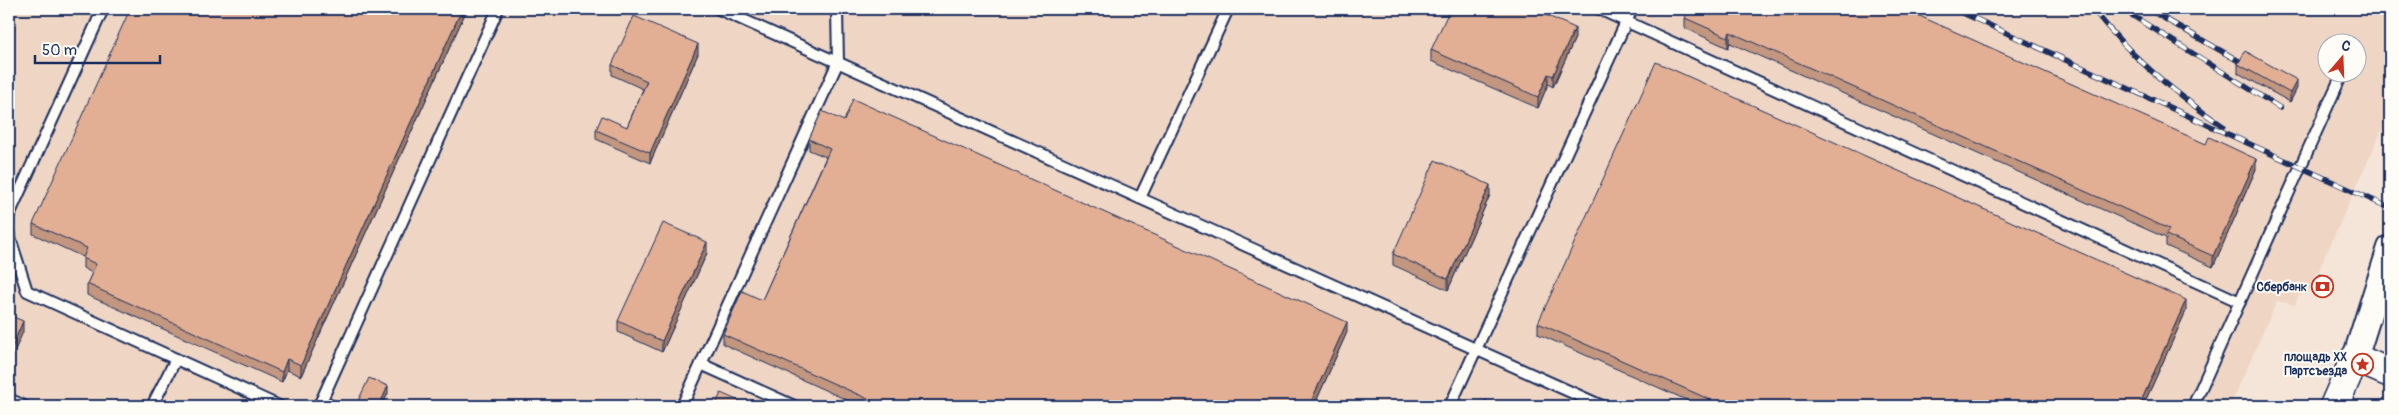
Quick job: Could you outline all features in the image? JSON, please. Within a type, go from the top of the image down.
[{"type":"main road","points":[[2334,406],[2355,358],[2390,373]]},
{"type":"street","points":[[2355,358],[2390,248]]},
{"type":"lane","points":[[9,215],[103,9]]},
{"type":"lane","points":[[332,406],[320,404],[498,9]]},
{"type":"lane","points":[[719,9],[1602,406]]},
{"type":"lane","points":[[682,406],[838,62],[837,9]]},
{"type":"lane","points":[[1140,198],[1228,9]]},
{"type":"lane","points":[[1599,9],[2240,302]]},
{"type":"lane","points":[[1450,406],[1632,9]]},
{"type":"lane","points":[[2193,406],[2339,82]]},
{"type":"lane","points":[[9,235],[27,291],[279,406]]},
{"type":"lane","points":[[152,406],[176,359]]},
{"type":"lane","points":[[701,364],[794,406]]},
{"type":"lane","points":[[9,399],[24,406]]},
{"type":"shaded area","points":[[9,9],[2390,9],[2390,112],[2309,292],[2298,296],[2295,305],[2277,301],[2230,406],[9,406]]},
{"type":"building","points":[[130,9],[462,9],[301,365],[287,359],[282,372],[87,284],[96,264],[83,258],[87,248],[33,224]]},
{"type":"building","points":[[1450,9],[1532,9],[1575,28],[1553,76],[1548,74],[1538,97],[1431,50]]},
{"type":"building","points":[[1689,9],[1904,9],[2206,144],[2209,137],[2256,159],[2213,256],[2166,235],[2169,229],[1730,32],[1728,37],[1685,18]]},
{"type":"building","points":[[634,16],[698,44],[650,153],[596,130],[602,116],[627,127],[647,81],[612,65]]},
{"type":"building","points":[[2245,51],[2297,80],[2290,93],[2238,64]]},
{"type":"building","points":[[1656,62],[2186,300],[2139,406],[1724,406],[1538,323]]},
{"type":"building","points":[[853,99],[1347,322],[1309,406],[884,406],[723,334],[742,291],[762,300],[830,149],[809,139],[822,111],[844,121]]},
{"type":"building","points":[[1435,160],[1490,185],[1448,279],[1393,254]]},
{"type":"building","points":[[663,223],[707,242],[662,341],[618,321]]},
{"type":"building","name":"Сбербанк","points":[[2320,274],[2332,278],[2325,295],[2313,290]]},
{"type":"building","points":[[9,315],[23,321],[9,354]]},
{"type":"building","points":[[369,378],[388,386],[379,406],[369,406],[358,401]]},
{"type":"building","points":[[721,393],[750,406],[715,406]]},
{"type":"building","points":[[1485,400],[1498,406],[1482,406]]},
{"type":"railway","points":[[1954,9],[2390,208]]},
{"type":"railway","points":[[2093,9],[2121,42],[2153,72],[2187,101],[2223,126]]},
{"type":"railway","points":[[2122,9],[2280,108]]},
{"type":"railway","points":[[2148,9],[2251,68]]},
{"type":"place","name":"Сбербанк","points":[[2323,287]]},
{"type":"place","name":"площадь XX Партсъезда","points":[[2363,364]]}]
